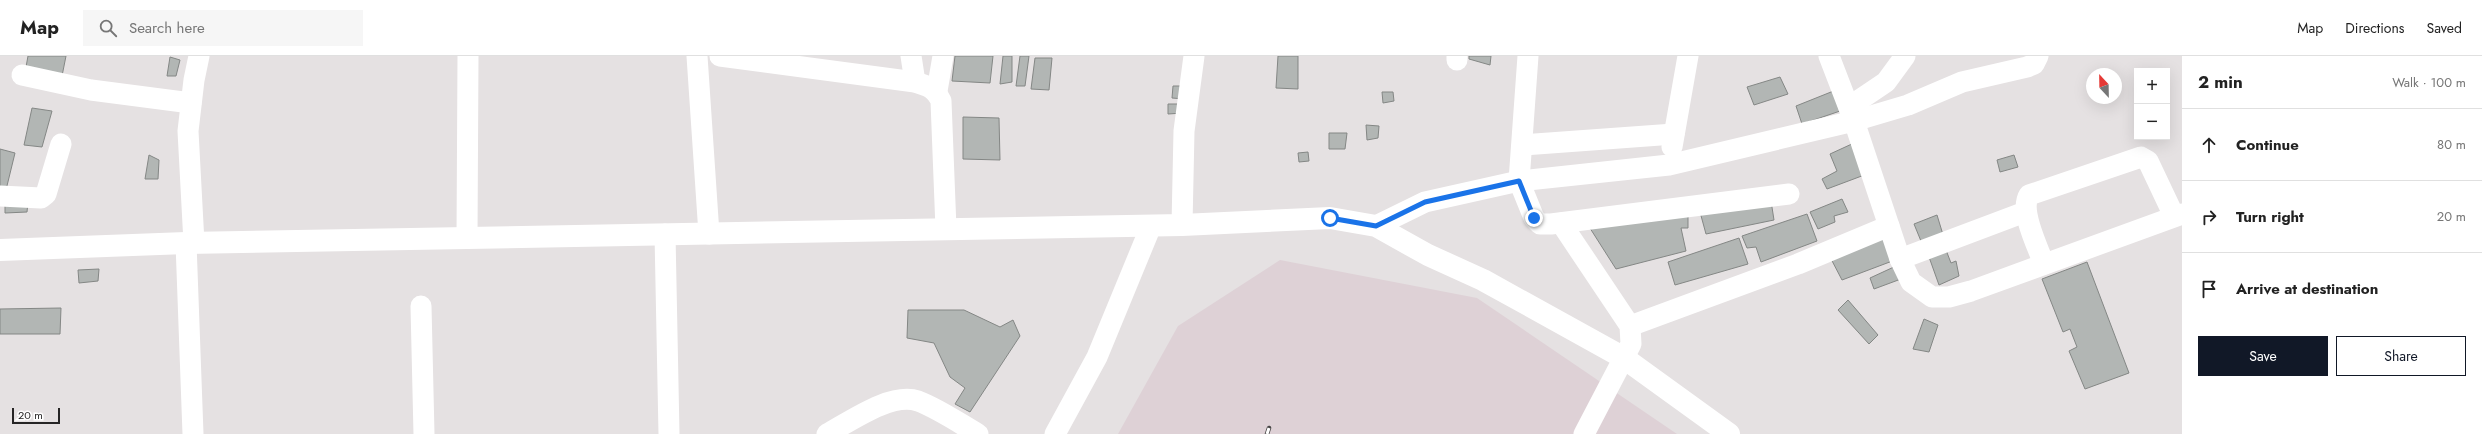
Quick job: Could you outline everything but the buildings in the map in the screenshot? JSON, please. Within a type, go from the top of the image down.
[{"type":"main road","points":[[0,250],[190,243],[1151,226],[1330,218],[1376,226],[1428,255],[1483,280],[1624,358],[1729,434]]},
{"type":"street","points":[[193,434],[188,132],[199,56]]},
{"type":"street","points":[[467,238],[468,56]]},
{"type":"street","points":[[697,56],[709,234]]},
{"type":"street","points":[[720,56],[915,82],[930,86],[936,91],[941,101],[946,229]]},
{"type":"street","points":[[911,56],[915,82]]},
{"type":"street","points":[[936,91],[943,56]]},
{"type":"street","points":[[1182,225],[1184,131],[1194,56]]},
{"type":"street","points":[[1528,56],[1519,181],[1534,218],[1540,224],[1561,223],[1789,194]]},
{"type":"street","points":[[1669,165],[1688,56]]},
{"type":"street","points":[[1829,56],[1852,114],[1900,259],[1911,282],[1932,297],[1949,297],[2044,264],[2178,215],[2148,161],[2141,157],[2029,196],[2025,201],[2025,212],[2044,264]]},
{"type":"street","points":[[1852,114],[1886,82],[1905,56]]},
{"type":"street","points":[[1376,226],[1425,202],[1519,181],[1669,165],[1852,114],[1908,106],[1974,78],[2034,64],[2038,56]]},
{"type":"street","points":[[22,75],[91,90],[191,103]]},
{"type":"street","points":[[1522,145],[1674,134]]},
{"type":"street","points":[[0,196],[41,198],[46,194],[61,144]]},
{"type":"street","points":[[1900,259],[2025,212]]},
{"type":"street","points":[[1561,223],[1630,326],[1631,344],[1584,434]]},
{"type":"street","points":[[1055,434],[1097,357],[1151,226]]},
{"type":"street","points":[[1630,326],[1798,264],[1889,226]]},
{"type":"street","points":[[665,234],[669,434]]},
{"type":"street","points":[[421,306],[424,434]]},
{"type":"street","points":[[828,434],[878,406],[898,400],[917,401],[978,434]]},
{"type":"shaded area","points":[[1280,260],[1477,298],[1677,434],[1118,434],[1178,326]]},
{"type":"railway","points":[[1267,434],[1269,428]]},
{"type":"route","points":[[1330,218],[1376,226],[1425,202],[1519,181],[1534,218]]}]
